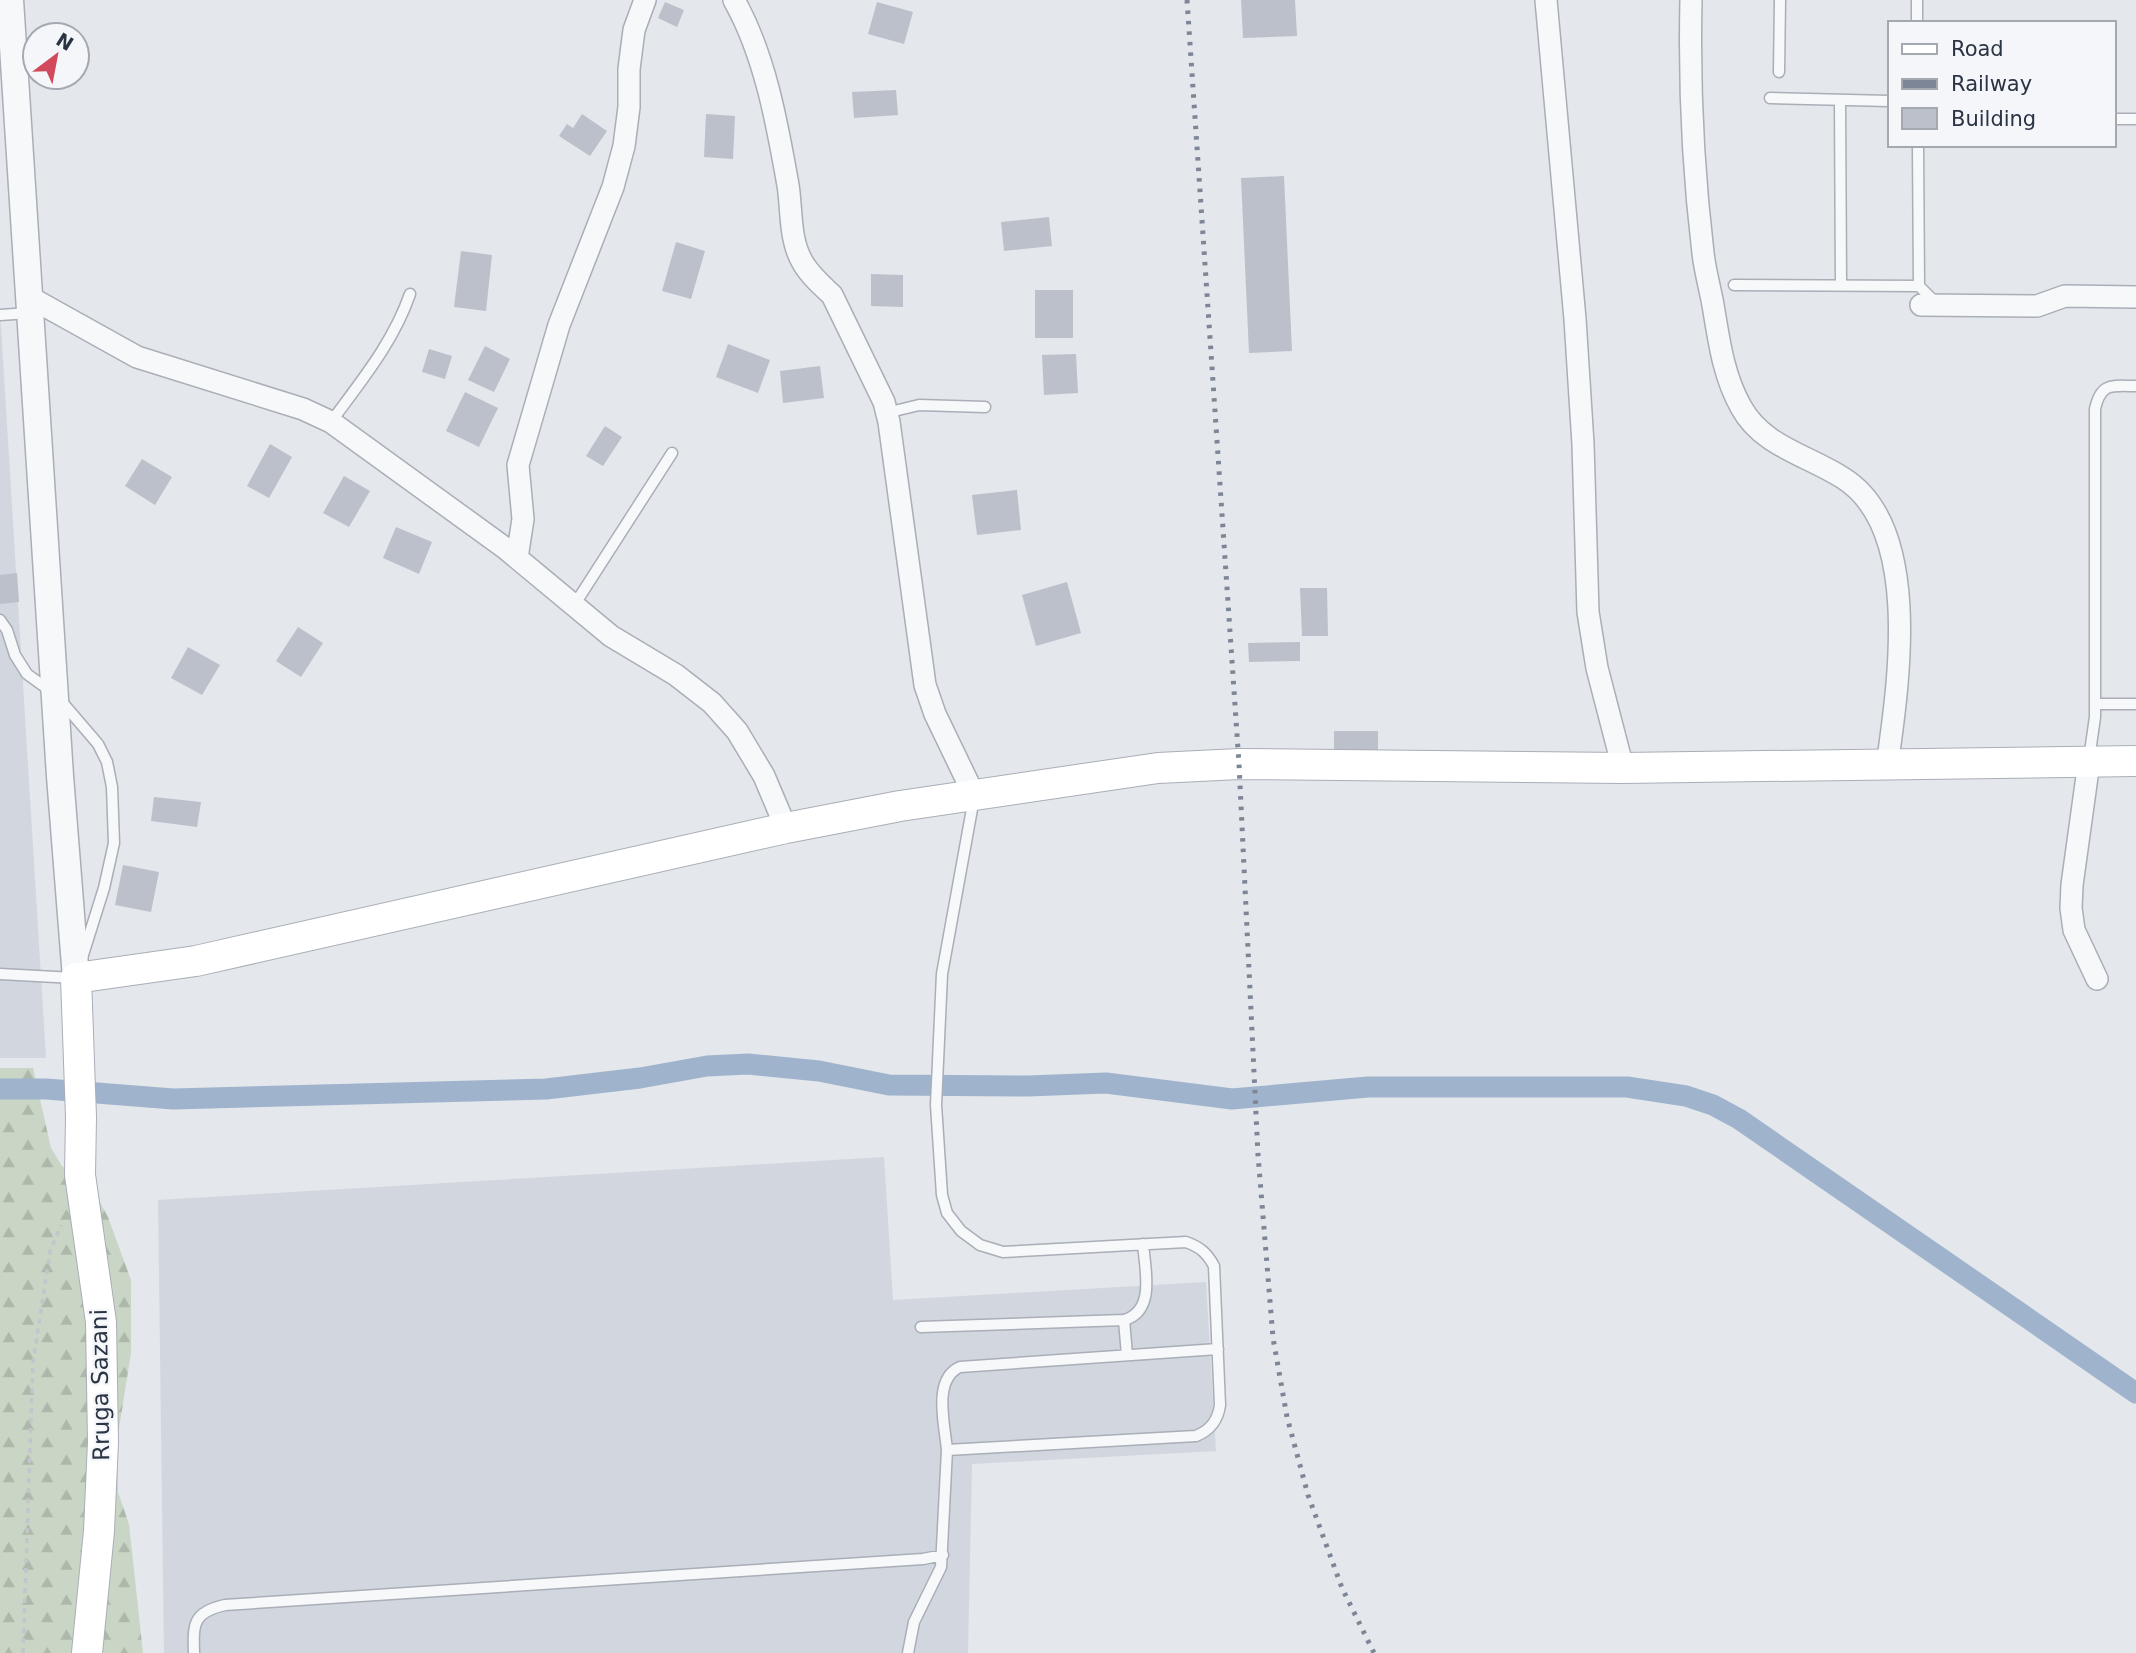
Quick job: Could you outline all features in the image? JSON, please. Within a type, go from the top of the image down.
[{"type":"main road","points":[[76,978],[196,961],[786,828],[900,806],[1158,768],[1239,764],[1623,768],[2136,761]]},
{"type":"main road","name":"Rruga Sazani","points":[[76,978],[81,1117],[80,1175],[102,1322],[103,1442],[99,1531],[86,1653]]},
{"type":"street","points":[[10,0],[7,38],[32,305],[55,695],[76,978]]},
{"type":"street","points":[[517,558],[523,519],[517,465],[559,325],[613,187],[624,146],[634,30],[645,0]]},
{"type":"street","points":[[734,0],[748,24],[766,81],[788,186],[793,235],[802,262],[817,282],[832,295],[884,402],[925,685],[935,714],[974,795]]},
{"type":"street","points":[[1546,0],[1575,319],[1583,444],[1588,612],[1597,668],[1623,768]]},
{"type":"street","points":[[1691,0],[1691,116],[1703,255],[1718,346],[1740,405],[1751,424],[1771,440],[1852,483],[1882,523],[1892,555],[1899,609],[1899,678],[1887,766]]},
{"type":"street","points":[[1926,299],[2037,306],[2065,296],[2136,297]]},
{"type":"street","points":[[32,305],[137,357],[303,409],[331,422],[517,558],[611,636],[676,675],[712,703],[737,731],[765,776],[786,828]]},
{"type":"street","points":[[2089,761],[2071,908],[2074,930],[2097,979]]},
{"type":"lane","points":[[1779,72],[1780,0]]},
{"type":"lane","points":[[1917,0],[1917,21]]},
{"type":"lane","points":[[1770,98],[1888,101]]},
{"type":"lane","points":[[1840,100],[1841,285]]},
{"type":"lane","points":[[2115,120],[2136,119]]},
{"type":"lane","points":[[1734,285],[1841,285],[1926,299],[1918,147]]},
{"type":"lane","points":[[331,422],[388,344],[410,294]]},
{"type":"lane","points":[[0,314],[32,305]]},
{"type":"lane","points":[[2089,761],[2095,704],[2095,409],[2097,398],[2103,389],[2112,386],[2136,386]]},
{"type":"lane","points":[[886,413],[919,405],[985,408]]},
{"type":"lane","points":[[573,607],[672,453]]},
{"type":"lane","points":[[0,620],[7,630],[15,655],[27,674],[55,695],[98,744],[107,762],[112,787],[114,843],[104,888],[76,978],[0,974]]},
{"type":"lane","points":[[2095,704],[2136,704]]},
{"type":"lane","points":[[947,1450],[1196,1436],[1210,1428],[1219,1413],[1214,1266],[1208,1255],[1198,1246],[1186,1242],[1003,1252],[980,1245],[961,1231],[947,1213],[942,1195],[936,1105],[942,974],[974,795]]},
{"type":"lane","points":[[921,1327],[1124,1320],[1137,1314],[1146,1296],[1143,1244]]},
{"type":"lane","points":[[1124,1320],[1128,1355]]},
{"type":"lane","points":[[908,1653],[914,1622],[935,1582],[943,1555],[943,1484],[947,1450],[943,1386],[948,1374],[968,1366],[1218,1349]]},
{"type":"lane","points":[[194,1653],[193,1629],[196,1621],[207,1610],[225,1605],[909,1560],[943,1555]]},
{"type":"path","points":[[23,1653],[33,1362],[50,1251],[65,1213]]},
{"type":"shaded area","points":[[0,311],[46,1058],[0,1058]]},
{"type":"shaded area","points":[[884,1157],[893,1300],[1206,1282],[1216,1451],[972,1464],[968,1653],[164,1653],[158,1200]]},
{"type":"green space","points":[[0,1068],[33,1068],[51,1148],[62,1166],[91,1186],[108,1217],[131,1280],[131,1353],[117,1441],[118,1492],[129,1524],[143,1653],[0,1653]]},
{"type":"building","points":[[1241,0],[1295,0],[1297,36],[1243,38]]},
{"type":"building","points":[[665,2],[684,10],[677,27],[658,18]]},
{"type":"building","points":[[877,2],[913,12],[904,44],[868,34]]},
{"type":"building","points":[[896,90],[898,115],[854,118],[852,92]]},
{"type":"building","points":[[582,114],[607,131],[590,156],[559,136],[567,124],[573,128]]},
{"type":"building","points":[[706,114],[735,116],[733,159],[704,157]]},
{"type":"building","points":[[1284,176],[1292,351],[1249,353],[1241,178]]},
{"type":"building","points":[[1049,217],[1052,246],[1004,251],[1001,222]]},
{"type":"building","points":[[676,242],[705,251],[691,299],[662,291]]},
{"type":"building","points":[[461,251],[492,255],[486,311],[454,307]]},
{"type":"building","points":[[871,274],[903,275],[903,307],[871,306]]},
{"type":"building","points":[[1035,290],[1073,290],[1073,338],[1035,338]]},
{"type":"building","points":[[728,344],[770,360],[758,393],[716,377]]},
{"type":"building","points":[[485,346],[510,359],[494,392],[468,380]]},
{"type":"building","points":[[429,349],[452,356],[445,379],[422,372]]},
{"type":"building","points":[[1076,354],[1078,393],[1044,395],[1042,355]]},
{"type":"building","points":[[820,366],[824,398],[783,403],[780,371]]},
{"type":"building","points":[[465,392],[498,408],[479,447],[446,431]]},
{"type":"building","points":[[605,426],[622,437],[603,466],[586,456]]},
{"type":"building","points":[[270,444],[292,457],[269,498],[247,486]]},
{"type":"building","points":[[142,459],[172,477],[155,505],[125,486]]},
{"type":"building","points":[[344,476],[370,491],[349,527],[323,513]]},
{"type":"building","points":[[1017,490],[1021,530],[977,535],[972,495]]},
{"type":"building","points":[[396,527],[432,542],[419,574],[383,558]]},
{"type":"building","points":[[17,573],[19,602],[0,604],[0,575]]},
{"type":"building","points":[[1067,582],[1081,633],[1036,646],[1022,595]]},
{"type":"building","points":[[1300,588],[1327,588],[1328,636],[1302,636]]},
{"type":"building","points":[[298,627],[323,643],[301,677],[276,661]]},
{"type":"building","points":[[1300,642],[1300,661],[1249,662],[1248,643]]},
{"type":"building","points":[[188,647],[220,665],[202,695],[171,678]]},
{"type":"building","points":[[1334,731],[1378,731],[1378,754],[1334,756]]},
{"type":"building","points":[[154,797],[201,802],[197,827],[151,821]]},
{"type":"building","points":[[123,865],[159,872],[151,912],[115,905]]},
{"type":"waterway","points":[[0,1089],[46,1089],[173,1099],[546,1089],[640,1078],[707,1066],[748,1064],[819,1071],[889,1085],[1028,1086],[1106,1083],[1232,1099],[1368,1087],[1627,1087],[1686,1096],[1713,1105],[1739,1119],[2136,1393]]},
{"type":"railway","points":[[1187,0],[1239,764],[1258,1155],[1273,1338],[1287,1417],[1308,1495],[1342,1588],[1374,1653]]}]
